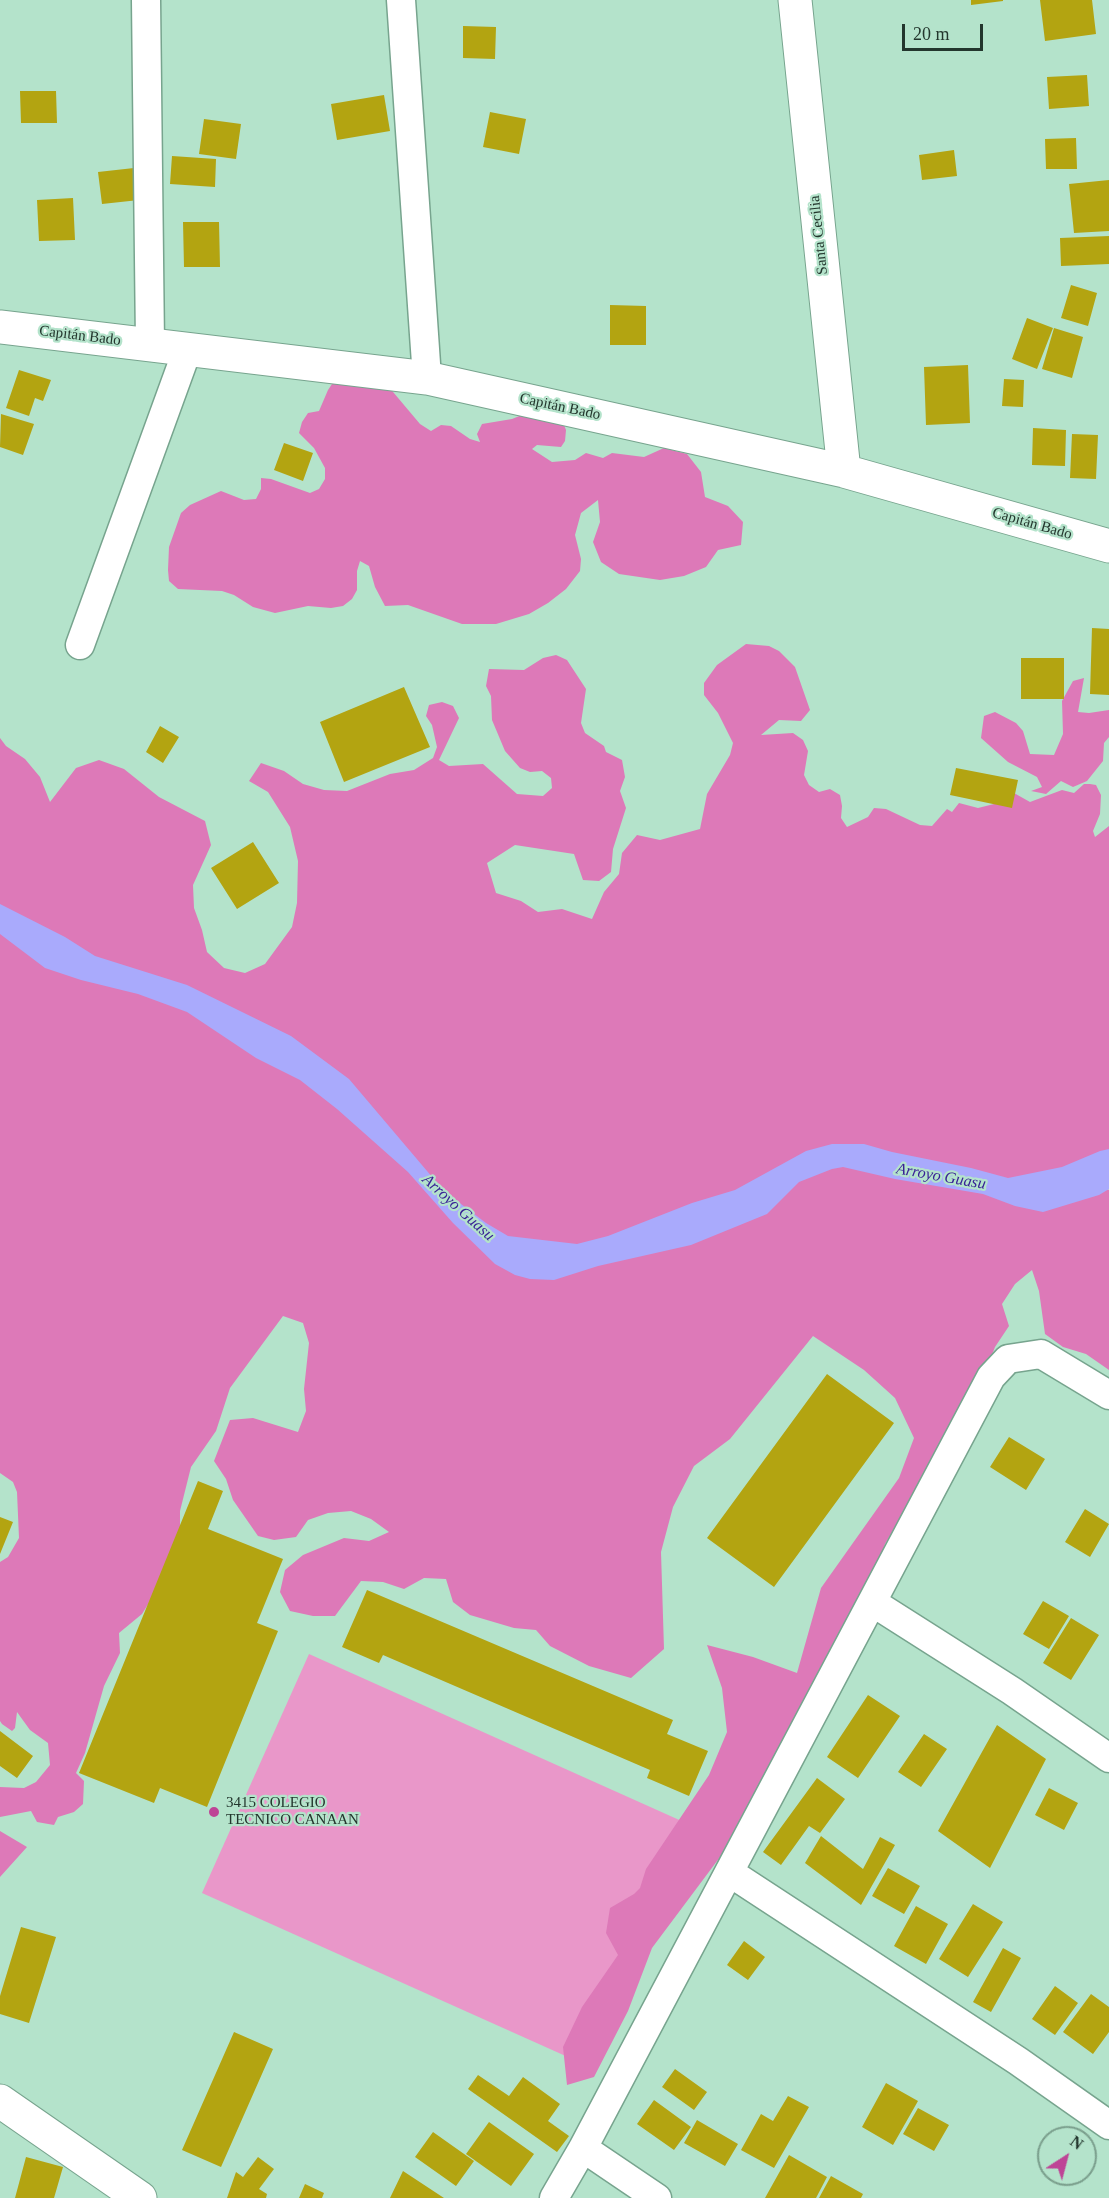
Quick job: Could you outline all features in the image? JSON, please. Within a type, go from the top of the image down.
[{"type":"street","points":[[146,0],[150,344]]},
{"type":"street","points":[[400,0],[427,378]]},
{"type":"street","name":"Santa Cecilia","points":[[795,0],[844,471]]},
{"type":"street","name":"Capitán Bado","points":[[0,327],[427,378],[844,471],[1109,546]]},
{"type":"street","points":[[80,645],[188,348]]},
{"type":"street","points":[[554,2198],[583,2148],[991,1377],[1008,1359],[1041,1354],[1109,1395]]},
{"type":"street","points":[[872,1602],[1012,1691],[1109,1758]]},
{"type":"street","points":[[729,1872],[1018,2061],[1109,2125]]},
{"type":"street","points":[[0,2101],[140,2198]]},
{"type":"street","points":[[583,2148],[657,2198]]},
{"type":"shaded area","points":[[334,381],[388,386],[420,424],[431,431],[441,425],[451,426],[470,439],[480,442],[477,434],[482,424],[522,415],[564,425],[565,441],[561,447],[537,445],[532,449],[552,462],[575,460],[586,453],[603,458],[612,453],[644,457],[664,448],[687,454],[701,472],[705,497],[728,506],[743,522],[741,545],[718,550],[706,567],[684,576],[660,580],[619,574],[601,562],[593,542],[600,522],[598,500],[581,513],[575,535],[581,559],[580,571],[566,589],[529,614],[496,624],[462,624],[408,605],[385,606],[375,587],[369,566],[360,561],[357,571],[357,590],[352,599],[343,606],[331,608],[308,606],[275,613],[253,607],[234,595],[222,591],[178,589],[169,581],[169,547],[181,513],[190,505],[221,491],[244,500],[256,499],[261,489],[261,478],[271,479],[310,493],[319,489],[325,479],[325,468],[314,448],[299,433],[308,413],[319,411]]},
{"type":"shaded area","points":[[746,644],[769,646],[779,651],[795,667],[810,710],[801,721],[779,720],[761,735],[793,733],[803,740],[808,751],[804,775],[809,785],[819,792],[830,789],[840,795],[841,818],[847,827],[868,817],[874,808],[886,809],[920,825],[932,826],[947,809],[952,812],[959,803],[978,808],[994,804],[1014,793],[1030,802],[1062,790],[1074,793],[1084,784],[1096,785],[1101,795],[1100,814],[1093,831],[1095,837],[1109,826],[1109,1170],[1095,1185],[1109,1190],[1109,1370],[1086,1354],[1063,1347],[1045,1334],[1039,1291],[1032,1270],[1015,1284],[1002,1304],[1009,1326],[995,1347],[984,1375],[885,1544],[872,1588],[729,1845],[652,1948],[628,2011],[594,2077],[567,2085],[563,2047],[582,2007],[618,1955],[606,1933],[610,1908],[640,1888],[646,1869],[709,1775],[727,1732],[722,1688],[707,1645],[753,1657],[797,1673],[821,1588],[899,1478],[914,1438],[895,1398],[864,1370],[813,1336],[730,1439],[694,1466],[673,1507],[661,1552],[664,1649],[631,1678],[589,1666],[550,1646],[536,1630],[514,1628],[470,1615],[453,1602],[446,1579],[424,1578],[404,1589],[383,1582],[361,1581],[335,1616],[313,1616],[290,1611],[280,1592],[285,1570],[303,1555],[344,1538],[369,1541],[389,1532],[371,1519],[351,1511],[328,1513],[308,1520],[296,1537],[274,1540],[258,1536],[233,1500],[226,1479],[214,1461],[230,1420],[253,1418],[298,1432],[306,1411],[304,1389],[309,1343],[303,1323],[283,1316],[230,1388],[216,1431],[191,1467],[180,1511],[180,1534],[165,1577],[142,1614],[119,1633],[120,1653],[104,1686],[85,1753],[76,1773],[84,1781],[83,1804],[74,1812],[58,1817],[54,1825],[37,1822],[31,1811],[0,1817],[0,1787],[24,1788],[36,1782],[50,1765],[48,1743],[30,1730],[17,1712],[15,1728],[12,1731],[0,1721],[0,1562],[8,1557],[19,1538],[17,1492],[13,1482],[0,1473],[0,738],[6,746],[25,759],[40,777],[50,802],[76,768],[99,760],[124,769],[159,797],[205,821],[211,845],[193,885],[194,908],[207,952],[224,968],[245,973],[265,964],[292,927],[297,903],[298,861],[290,827],[268,792],[249,781],[261,763],[284,771],[303,784],[324,790],[347,791],[390,774],[414,770],[433,758],[437,747],[432,725],[426,716],[429,705],[442,702],[453,706],[459,718],[439,760],[449,766],[483,764],[517,794],[543,796],[552,788],[551,778],[542,771],[530,772],[520,768],[505,751],[492,720],[491,696],[486,686],[489,669],[524,670],[543,658],[556,655],[567,660],[586,689],[581,723],[585,733],[604,746],[606,752],[622,760],[625,777],[620,791],[626,808],[613,849],[611,872],[599,881],[583,880],[574,854],[515,845],[487,863],[496,893],[521,901],[538,912],[562,909],[592,919],[604,892],[619,874],[622,853],[637,835],[660,840],[700,829],[707,794],[730,755],[733,743],[718,713],[704,695],[704,683],[717,665]]},
{"type":"shaded area","points":[[1084,678],[1078,712],[1109,710],[1109,737],[1104,743],[1103,761],[1087,781],[1073,787],[1061,781],[1046,794],[1031,791],[1042,787],[1037,777],[1008,762],[981,738],[984,716],[995,712],[1016,723],[1023,731],[1030,754],[1054,755],[1063,734],[1062,701],[1073,681]]},
{"type":"shaded area","points":[[309,1654],[686,1823],[579,2062],[202,1893]]},
{"type":"shaded area","points":[[0,1831],[27,1847],[0,1877]]},
{"type":"water","name":"Arroyo Guasu","points":[[0,904],[65,937],[95,956],[187,985],[291,1036],[349,1079],[444,1191],[486,1223],[508,1236],[577,1244],[608,1236],[692,1203],[735,1190],[806,1151],[832,1144],[864,1144],[1008,1178],[1062,1167],[1109,1149],[1109,1189],[1099,1195],[1043,1212],[1015,1206],[983,1194],[895,1179],[843,1167],[799,1182],[767,1214],[691,1245],[598,1266],[554,1280],[530,1279],[515,1275],[495,1264],[453,1223],[408,1172],[337,1109],[300,1080],[256,1058],[187,1012],[138,994],[81,980],[45,968],[0,934]]},
{"type":"building","points":[[971,0],[1003,0],[1003,1],[971,5]]},
{"type":"building","points":[[1040,0],[1092,0],[1096,34],[1045,41]]},
{"type":"building","points":[[463,26],[496,27],[495,59],[463,58]]},
{"type":"building","points":[[1087,75],[1089,106],[1049,109],[1047,77]]},
{"type":"building","points":[[20,91],[56,91],[57,123],[21,123]]},
{"type":"building","points":[[384,95],[390,131],[337,140],[331,104]]},
{"type":"building","points":[[490,112],[526,119],[519,154],[483,147]]},
{"type":"building","points":[[204,119],[241,124],[236,159],[199,154]]},
{"type":"building","points":[[1076,138],[1077,169],[1046,169],[1045,139]]},
{"type":"building","points":[[954,150],[957,176],[922,180],[919,155]]},
{"type":"building","points":[[172,156],[216,159],[215,187],[170,184]]},
{"type":"building","points":[[134,168],[139,200],[102,204],[98,172]]},
{"type":"building","points":[[1109,180],[1109,231],[1074,233],[1069,184]]},
{"type":"building","points":[[73,198],[75,240],[39,241],[37,200]]},
{"type":"building","points":[[183,222],[219,222],[220,267],[184,267]]},
{"type":"building","points":[[1109,236],[1109,264],[1061,266],[1060,238]]},
{"type":"building","points":[[1071,285],[1097,293],[1088,326],[1061,318]]},
{"type":"building","points":[[610,305],[646,306],[646,345],[610,345]]},
{"type":"building","points":[[1027,318],[1053,328],[1037,369],[1012,359]]},
{"type":"building","points":[[1054,328],[1083,337],[1072,378],[1042,369]]},
{"type":"building","points":[[968,365],[970,423],[926,425],[924,367]]},
{"type":"building","points":[[19,370],[51,380],[43,401],[35,398],[29,416],[6,408]]},
{"type":"building","points":[[1004,379],[1024,380],[1023,407],[1002,406]]},
{"type":"building","points":[[1,414],[34,424],[23,455],[0,447]]},
{"type":"building","points":[[1033,428],[1066,430],[1065,466],[1032,465]]},
{"type":"building","points":[[1072,434],[1098,435],[1096,479],[1070,478]]},
{"type":"building","points":[[284,443],[313,453],[303,481],[274,470]]},
{"type":"building","points":[[1092,628],[1109,629],[1109,695],[1090,694]]},
{"type":"building","points":[[1021,658],[1064,658],[1064,699],[1021,699]]},
{"type":"building","points":[[404,687],[430,747],[344,782],[320,722]]},
{"type":"building","points":[[160,726],[179,737],[163,763],[146,752]]},
{"type":"building","points":[[956,768],[1018,780],[1012,808],[950,795]]},
{"type":"building","points":[[253,842],[279,883],[237,909],[211,868]]},
{"type":"building","points":[[827,1374],[894,1423],[774,1587],[707,1538]]},
{"type":"building","points":[[1009,1437],[1045,1459],[1026,1490],[990,1467]]},
{"type":"building","points":[[198,1481],[223,1491],[208,1529],[283,1559],[257,1623],[278,1631],[207,1807],[160,1788],[154,1803],[79,1773]]},
{"type":"building","points":[[1085,1509],[1109,1524],[1090,1557],[1065,1542]]},
{"type":"building","points":[[0,1517],[13,1522],[0,1554]]},
{"type":"building","points":[[367,1590],[673,1720],[667,1734],[708,1751],[689,1796],[647,1778],[650,1770],[383,1655],[379,1663],[342,1647]]},
{"type":"building","points":[[1043,1601],[1069,1616],[1049,1649],[1023,1634]]},
{"type":"building","points":[[1071,1618],[1099,1635],[1071,1680],[1043,1663]]},
{"type":"building","points":[[868,1695],[900,1716],[858,1778],[827,1757]]},
{"type":"building","points":[[997,1725],[1046,1759],[990,1868],[938,1831]]},
{"type":"building","points":[[0,1731],[33,1756],[17,1778],[0,1766]]},
{"type":"building","points":[[924,1734],[947,1749],[921,1787],[898,1772]]},
{"type":"building","points":[[817,1778],[845,1799],[820,1833],[809,1826],[781,1865],[763,1852]]},
{"type":"building","points":[[1049,1788],[1078,1803],[1064,1830],[1035,1815]]},
{"type":"building","points":[[821,1836],[863,1869],[880,1837],[895,1845],[861,1905],[805,1863]]},
{"type":"building","points":[[888,1868],[920,1886],[904,1914],[872,1896]]},
{"type":"building","points":[[973,1904],[1003,1922],[968,1977],[939,1959]]},
{"type":"building","points":[[916,1906],[948,1924],[926,1964],[894,1946]]},
{"type":"building","points":[[21,1927],[56,1937],[29,2023],[0,2014],[0,1996]]},
{"type":"building","points":[[744,1941],[765,1957],[748,1980],[727,1965]]},
{"type":"building","points":[[1003,1948],[1021,1958],[991,2012],[973,2002]]},
{"type":"building","points":[[1055,1986],[1078,2003],[1055,2035],[1032,2019]]},
{"type":"building","points":[[1091,1994],[1109,2007],[1109,2032],[1093,2054],[1063,2032]]},
{"type":"building","points":[[234,2032],[273,2049],[221,2167],[182,2150]]},
{"type":"building","points":[[675,2069],[707,2092],[694,2110],[662,2087]]},
{"type":"building","points":[[478,2075],[509,2096],[523,2077],[560,2104],[548,2121],[569,2136],[557,2152],[468,2089]]},
{"type":"building","points":[[886,2083],[918,2101],[893,2145],[862,2127]]},
{"type":"building","points":[[788,2096],[809,2107],[774,2168],[741,2150],[761,2114],[773,2121]]},
{"type":"building","points":[[654,2100],[691,2127],[674,2150],[637,2124]]},
{"type":"building","points":[[918,2108],[949,2125],[934,2151],[903,2134]]},
{"type":"building","points":[[697,2120],[738,2144],[725,2166],[684,2143]]},
{"type":"building","points":[[489,2122],[534,2154],[511,2186],[466,2154]]},
{"type":"building","points":[[433,2132],[474,2161],[456,2186],[415,2157]]},
{"type":"building","points":[[789,2155],[827,2177],[816,2198],[765,2198]]},
{"type":"building","points":[[26,2157],[63,2167],[54,2198],[15,2198]]},
{"type":"building","points":[[258,2157],[274,2169],[259,2189],[267,2194],[266,2198],[227,2198],[236,2172],[243,2177]]},
{"type":"building","points":[[403,2171],[444,2198],[390,2198]]},
{"type":"building","points":[[831,2176],[863,2194],[861,2198],[819,2198]]},
{"type":"building","points":[[305,2184],[324,2193],[322,2198],[299,2198]]},
{"type":"place","name":"3415 COLEGIO TECNICO CANAAN","points":[[214,1812]]}]
